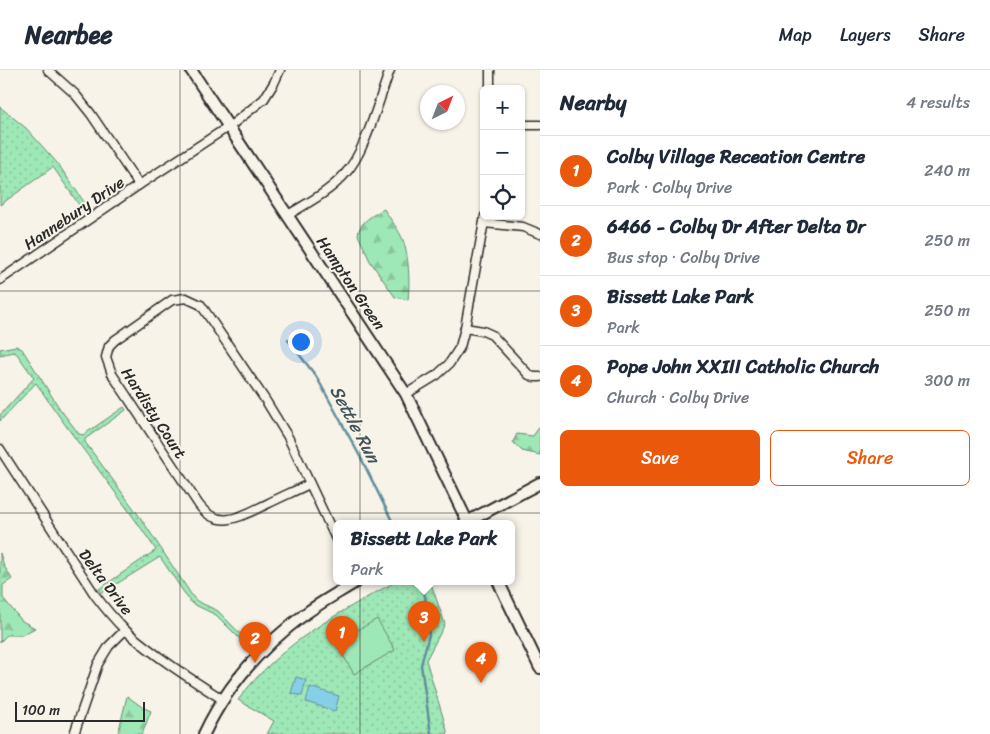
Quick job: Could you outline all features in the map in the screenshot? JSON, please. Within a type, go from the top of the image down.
[{"type":"street","name":"Hannebury Drive","points":[[48,70],[68,87],[80,101],[139,185]]},
{"type":"street","name":"Hampton Green","points":[[191,70],[406,394],[466,520]]},
{"type":"street","name":"Hannebury Drive","points":[[0,280],[139,185],[229,127],[264,99],[280,70]]},
{"type":"street","points":[[288,215],[334,185],[348,171],[362,148],[390,70]]},
{"type":"street","points":[[490,70],[490,85]]},
{"type":"street","points":[[525,124],[540,125]]},
{"type":"street","points":[[406,394],[437,375],[449,364],[460,346],[485,220],[523,228],[540,234]]},
{"type":"street","name":"Hardisty Court","points":[[310,484],[234,519],[218,519],[209,516],[112,374],[106,361],[106,353],[109,346],[143,319],[172,300],[186,298],[198,303],[204,308],[288,437],[333,533]]},
{"type":"street","points":[[464,328],[483,331],[492,336],[529,375],[540,377]]},
{"type":"street","name":"Delta Drive","points":[[0,450],[95,595],[125,630],[177,669],[222,699]]},
{"type":"street","points":[[472,520],[540,483]]},
{"type":"street","points":[[204,734],[222,699],[269,643],[307,612],[351,585]]},
{"type":"street","points":[[500,585],[540,668]]},
{"type":"street","points":[[74,734],[102,656],[112,642],[125,630]]},
{"type":"green space","points":[[0,107],[26,128],[58,164],[91,212],[86,215],[53,167],[0,205]]},
{"type":"green space","points":[[384,209],[399,232],[405,246],[409,286],[408,300],[395,297],[370,261],[358,235],[361,226],[371,216]]},
{"type":"green space","points":[[16,346],[22,349],[60,409],[79,434],[83,435],[124,407],[126,410],[85,439],[85,442],[140,517],[193,597],[197,601],[218,611],[255,649],[252,651],[216,615],[191,603],[160,557],[102,593],[99,589],[156,550],[36,383],[0,421],[0,415],[34,378],[17,354],[14,352],[0,355],[0,349]]},
{"type":"green space","points":[[540,426],[540,455],[522,451],[513,442],[517,434],[533,436]]},
{"type":"green space","points":[[0,553],[4,566],[12,579],[3,585],[3,598],[22,621],[35,628],[22,635],[7,635],[0,642]]},
{"type":"green space","points":[[390,585],[431,585],[445,624],[426,660],[448,734],[267,734],[274,721],[238,700],[272,662],[291,646],[352,606]]},
{"type":"green space","points":[[377,619],[395,650],[354,674],[336,643]]},
{"type":"green space","points":[[127,696],[151,711],[142,734],[118,734]]},
{"type":"water","points":[[296,677],[306,680],[302,696],[291,693]]},
{"type":"water","points":[[310,687],[339,696],[335,711],[306,702]]},
{"type":"waterway","name":"Settle Run","points":[[288,340],[316,376],[362,460],[392,520]]},
{"type":"waterway","name":"Settle Run","points":[[421,585],[425,596],[429,635],[421,665],[431,734]]},
{"type":"place","name":"Bissett Lake Park","points":[[424,642]]},
{"type":"place","name":"Colby Village Receation Centre","points":[[342,657]]},
{"type":"place","name":"6466 - Colby Dr After Delta Dr","points":[[255,663]]},
{"type":"place","name":"Pope John XXIII Catholic Church","points":[[481,683]]}]
